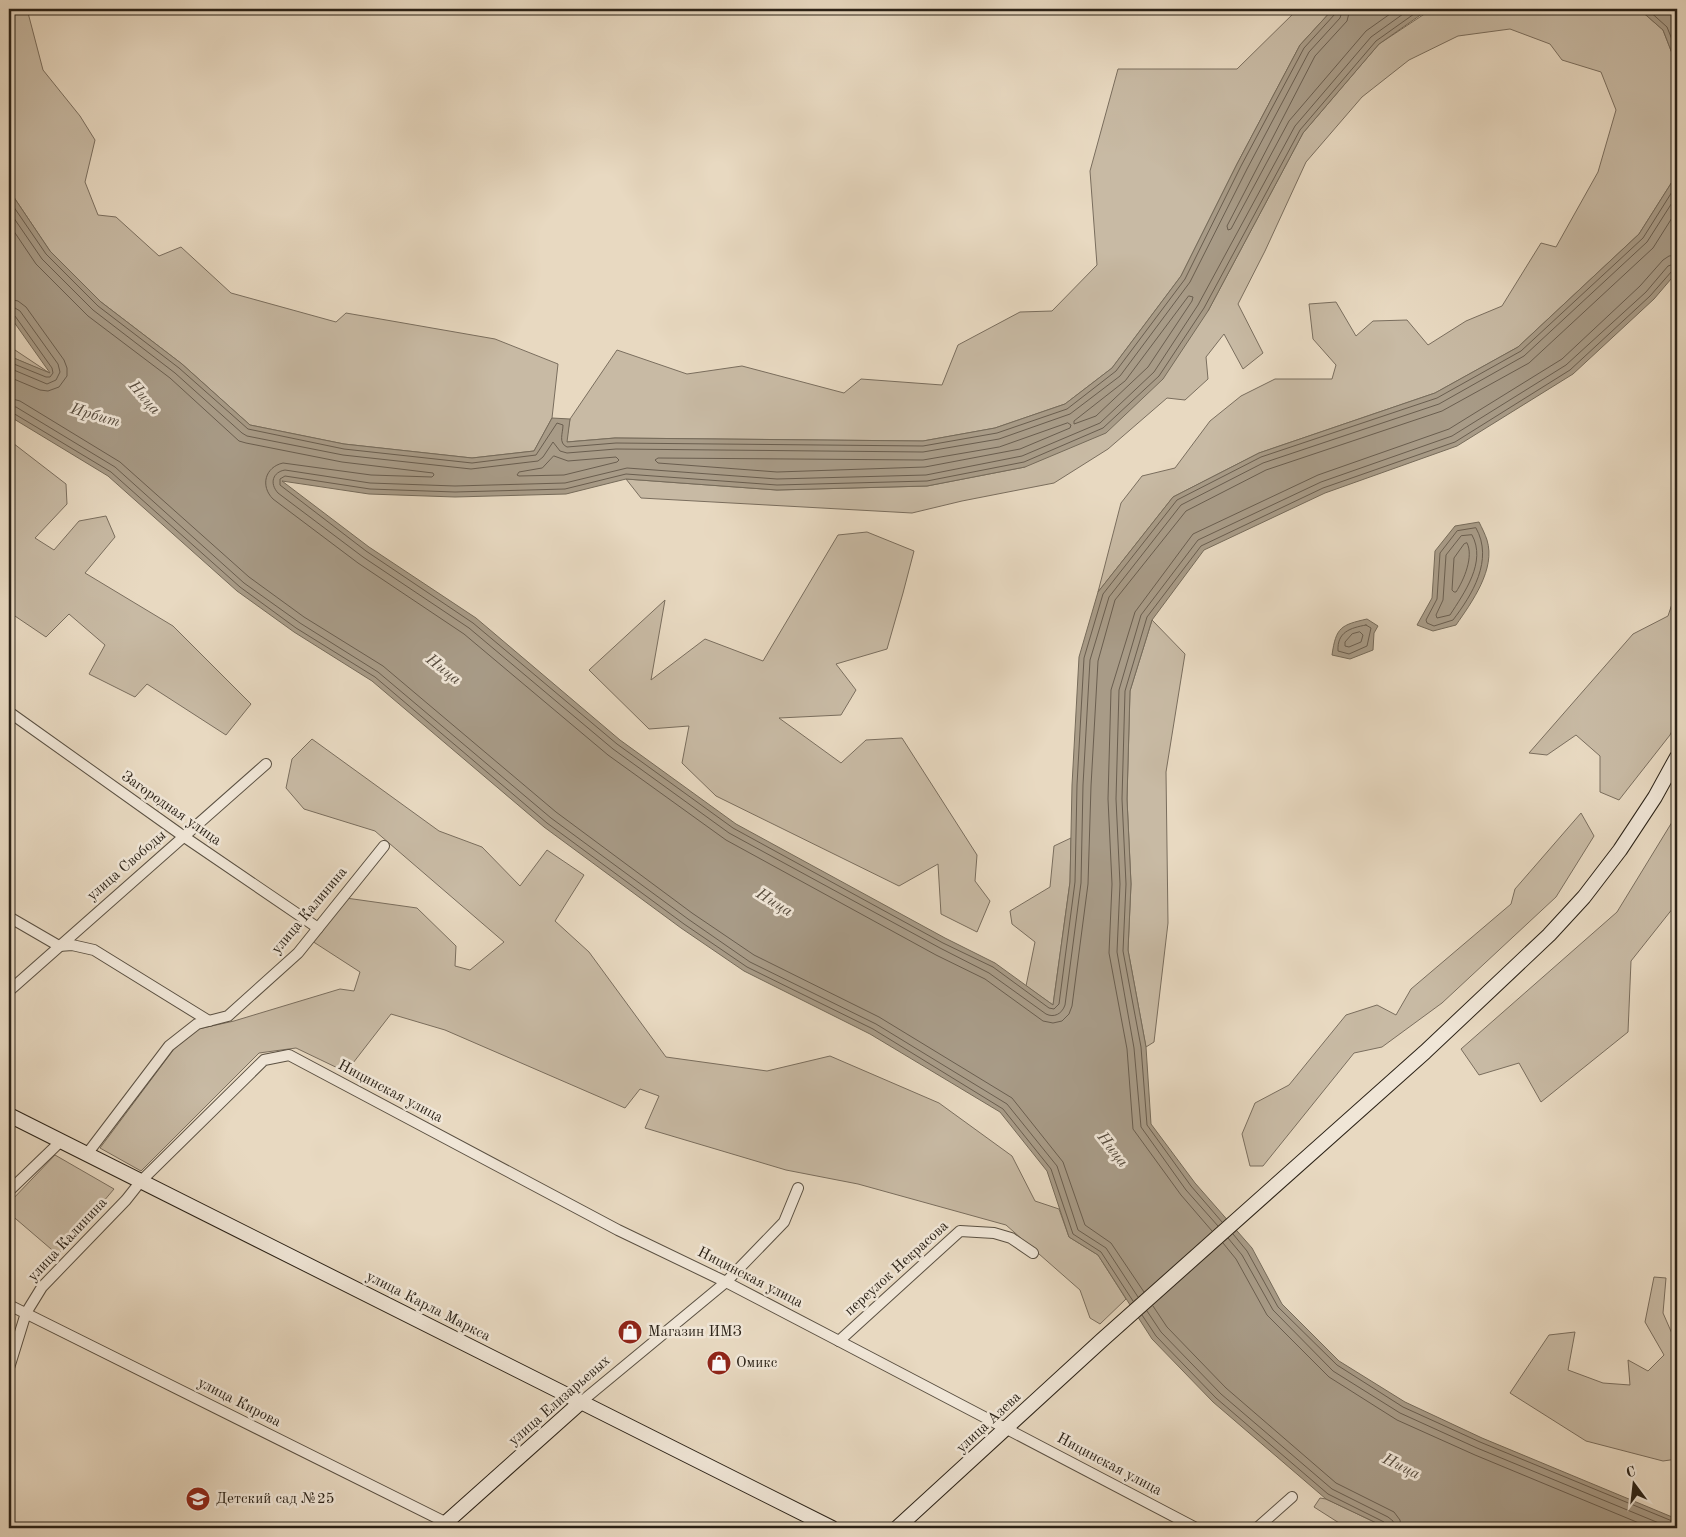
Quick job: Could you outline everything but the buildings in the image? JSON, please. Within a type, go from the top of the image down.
[{"type":"street","name":"Загородная улица","points":[[9,712],[182,836],[318,928]]},
{"type":"street","name":"улица Азева","points":[[897,1528],[1102,1340],[1425,1052],[1549,935],[1584,897],[1620,850],[1655,797],[1677,757]]},
{"type":"street","name":"улица Свободы","points":[[9,991],[182,836],[266,764]]},
{"type":"street","name":"улица Калинина","points":[[87,1154],[169,1046],[196,1024],[228,1016],[298,953],[384,846]]},
{"type":"street","points":[[9,917],[59,946],[72,945],[94,950],[209,1020]]},
{"type":"street","name":"улица Калинина","points":[[9,1368],[26,1313],[42,1287],[126,1200],[141,1181],[264,1060],[289,1055]]},
{"type":"street","name":"Ницинская улица","points":[[289,1055],[618,1230],[726,1282],[1196,1528]]},
{"type":"street","name":"улица Карла Маркса","points":[[9,1115],[832,1528]]},
{"type":"street","points":[[9,1190],[61,1141]]},
{"type":"street","name":"улица Елизарьевых","points":[[447,1526],[581,1402],[726,1282],[784,1222],[798,1188]]},
{"type":"street","name":"переулок Некрасова","points":[[839,1341],[960,1231],[994,1233],[1011,1238],[1033,1253]]},
{"type":"street","name":"улица Кирова","points":[[9,1305],[447,1526]]},
{"type":"street","points":[[1257,1528],[1292,1497]]},
{"type":"shaded area","points":[[9,9],[27,9],[43,70],[80,116],[95,140],[85,182],[98,215],[116,217],[159,256],[181,247],[231,293],[336,322],[346,313],[495,339],[558,364],[552,418],[534,451],[472,458],[344,444],[250,425],[182,364],[101,302],[50,251],[9,190]]},
{"type":"shaded area","points":[[1298,9],[1333,9],[1300,45],[1237,164],[1181,276],[1112,368],[1065,404],[995,428],[923,441],[615,438],[566,442],[570,419],[617,350],[687,374],[742,366],[844,393],[861,379],[942,385],[958,345],[1020,312],[1052,311],[1097,265],[1090,171],[1118,69],[1237,69]]},
{"type":"shaded area","points":[[1432,9],[1639,9],[1663,30],[1677,66],[1677,174],[1639,234],[1518,347],[1435,393],[1259,453],[1173,497],[1098,592],[1121,503],[1142,476],[1175,468],[1210,421],[1241,396],[1275,379],[1332,379],[1336,365],[1313,339],[1309,304],[1336,302],[1356,336],[1373,321],[1407,320],[1428,345],[1466,321],[1502,306],[1541,243],[1556,247],[1598,172],[1616,110],[1601,72],[1562,60],[1550,44],[1510,29],[1458,36],[1409,60],[1362,97],[1306,162],[1238,304],[1263,353],[1243,369],[1224,334],[1206,357],[1208,379],[1185,400],[1167,398],[1108,449],[1054,483],[912,513],[641,498],[626,479],[777,490],[927,486],[1025,467],[1208,311],[1303,133],[1379,44]]},
{"type":"shaded area","points":[[9,346],[51,374],[9,356]]},
{"type":"shaded area","points":[[9,440],[66,484],[67,504],[35,538],[54,550],[79,521],[106,516],[115,537],[85,573],[173,626],[251,704],[226,735],[147,684],[135,697],[89,674],[105,645],[69,614],[46,637],[9,612]]},
{"type":"shaded area","points":[[867,532],[914,551],[887,649],[836,664],[856,690],[841,715],[779,718],[841,763],[866,740],[902,738],[977,855],[975,881],[990,901],[977,932],[941,914],[938,864],[899,886],[716,796],[682,763],[689,726],[649,729],[589,670],[665,600],[651,680],[705,639],[763,661],[838,535]]},
{"type":"shaded area","points":[[1677,589],[1677,721],[1670,735],[1619,800],[1600,792],[1600,756],[1576,735],[1547,755],[1529,753],[1633,634],[1668,616]]},
{"type":"shaded area","points":[[1152,620],[1185,654],[1166,772],[1168,923],[1154,1042],[1146,1047],[1128,950],[1131,884],[1127,799],[1130,691]]},
{"type":"shaded area","points":[[312,739],[439,831],[482,847],[520,886],[547,850],[584,875],[555,921],[589,952],[666,1057],[767,1071],[830,1056],[939,1103],[1012,1156],[1035,1201],[1059,1209],[1069,1237],[1098,1255],[1126,1299],[1100,1324],[1090,1318],[1080,1290],[1006,1225],[858,1184],[786,1170],[645,1128],[659,1096],[640,1089],[625,1108],[445,1030],[391,1014],[346,1072],[296,1048],[259,1053],[141,1171],[100,1148],[174,1049],[198,1029],[234,1021],[340,989],[354,991],[360,972],[312,941],[346,898],[417,908],[456,946],[455,966],[470,970],[504,942],[375,831],[304,809],[286,788],[292,759]]},
{"type":"shaded area","points":[[1581,813],[1594,836],[1556,897],[1442,1003],[1382,1047],[1354,1053],[1263,1166],[1250,1166],[1242,1134],[1255,1103],[1289,1085],[1346,1015],[1377,1005],[1396,1015],[1411,989],[1511,904],[1515,889]]},
{"type":"shaded area","points":[[1677,814],[1677,903],[1631,961],[1628,1032],[1541,1102],[1519,1063],[1479,1075],[1461,1049],[1617,912]]},
{"type":"shaded area","points":[[1071,838],[1070,882],[1053,1005],[1026,986],[1035,942],[1012,924],[1010,911],[1050,887],[1054,846]]},
{"type":"shaded area","points":[[55,1155],[114,1189],[58,1255],[9,1213],[9,1203]]},
{"type":"shaded area","points":[[1654,1277],[1666,1278],[1663,1313],[1677,1345],[1677,1459],[1663,1461],[1586,1441],[1510,1393],[1549,1335],[1575,1332],[1568,1370],[1603,1383],[1630,1385],[1628,1360],[1648,1371],[1664,1355],[1645,1322]]},
{"type":"shaded area","points":[[1320,1498],[1326,1499],[1387,1528],[1347,1528],[1314,1507]]},
{"type":"water","points":[[1333,9],[1429,9],[1379,44],[1303,133],[1208,311],[1163,379],[1106,433],[1025,467],[927,486],[777,490],[626,479],[566,494],[455,497],[369,494],[282,481],[369,547],[476,618],[620,740],[736,824],[945,938],[995,963],[1053,1005],[1070,882],[1072,785],[1079,657],[1098,592],[1173,497],[1259,453],[1435,393],[1518,347],[1639,234],[1677,174],[1677,272],[1654,299],[1573,374],[1457,446],[1325,493],[1204,550],[1152,620],[1130,691],[1127,799],[1131,884],[1128,950],[1146,1047],[1151,1124],[1195,1183],[1252,1248],[1282,1304],[1339,1361],[1405,1402],[1482,1438],[1677,1519],[1677,1528],[1387,1528],[1326,1499],[1213,1402],[1152,1339],[1098,1255],[1069,1237],[1047,1171],[1000,1112],[870,1034],[744,971],[681,928],[544,827],[372,681],[294,632],[237,591],[108,476],[9,416],[9,356],[50,373],[9,315],[9,190],[50,251],[101,302],[182,364],[250,425],[344,444],[472,458],[534,451],[552,418],[570,419],[567,442],[615,438],[923,441],[995,428],[1065,404],[1112,368],[1181,276],[1237,164],[1300,45]]},
{"type":"water","points":[[1639,9],[1677,9],[1677,66],[1663,30]]},
{"type":"water","points":[[1479,522],[1487,540],[1488,562],[1481,585],[1469,606],[1456,625],[1433,631],[1417,625],[1432,598],[1435,551],[1455,526]]},
{"type":"water","points":[[1367,619],[1378,626],[1374,633],[1373,650],[1350,659],[1332,655],[1336,638],[1341,629],[1351,623]]},
{"type":"place","name":"Магазин ИМЗ","points":[[630,1332]]},
{"type":"place","name":"Омикс","points":[[719,1363]]},
{"type":"place","name":"Детский сад №25","points":[[198,1499]]},
{"type":"water label","name":"Ница","points":[[144,398]]},
{"type":"water label","name":"Ирбит","points":[[95,416]]},
{"type":"water label","name":"Ница","points":[[443,670]]},
{"type":"water label","name":"Ница","points":[[774,903]]},
{"type":"water label","name":"Ница","points":[[1112,1150]]},
{"type":"water label","name":"Ница","points":[[1401,1467]]}]
